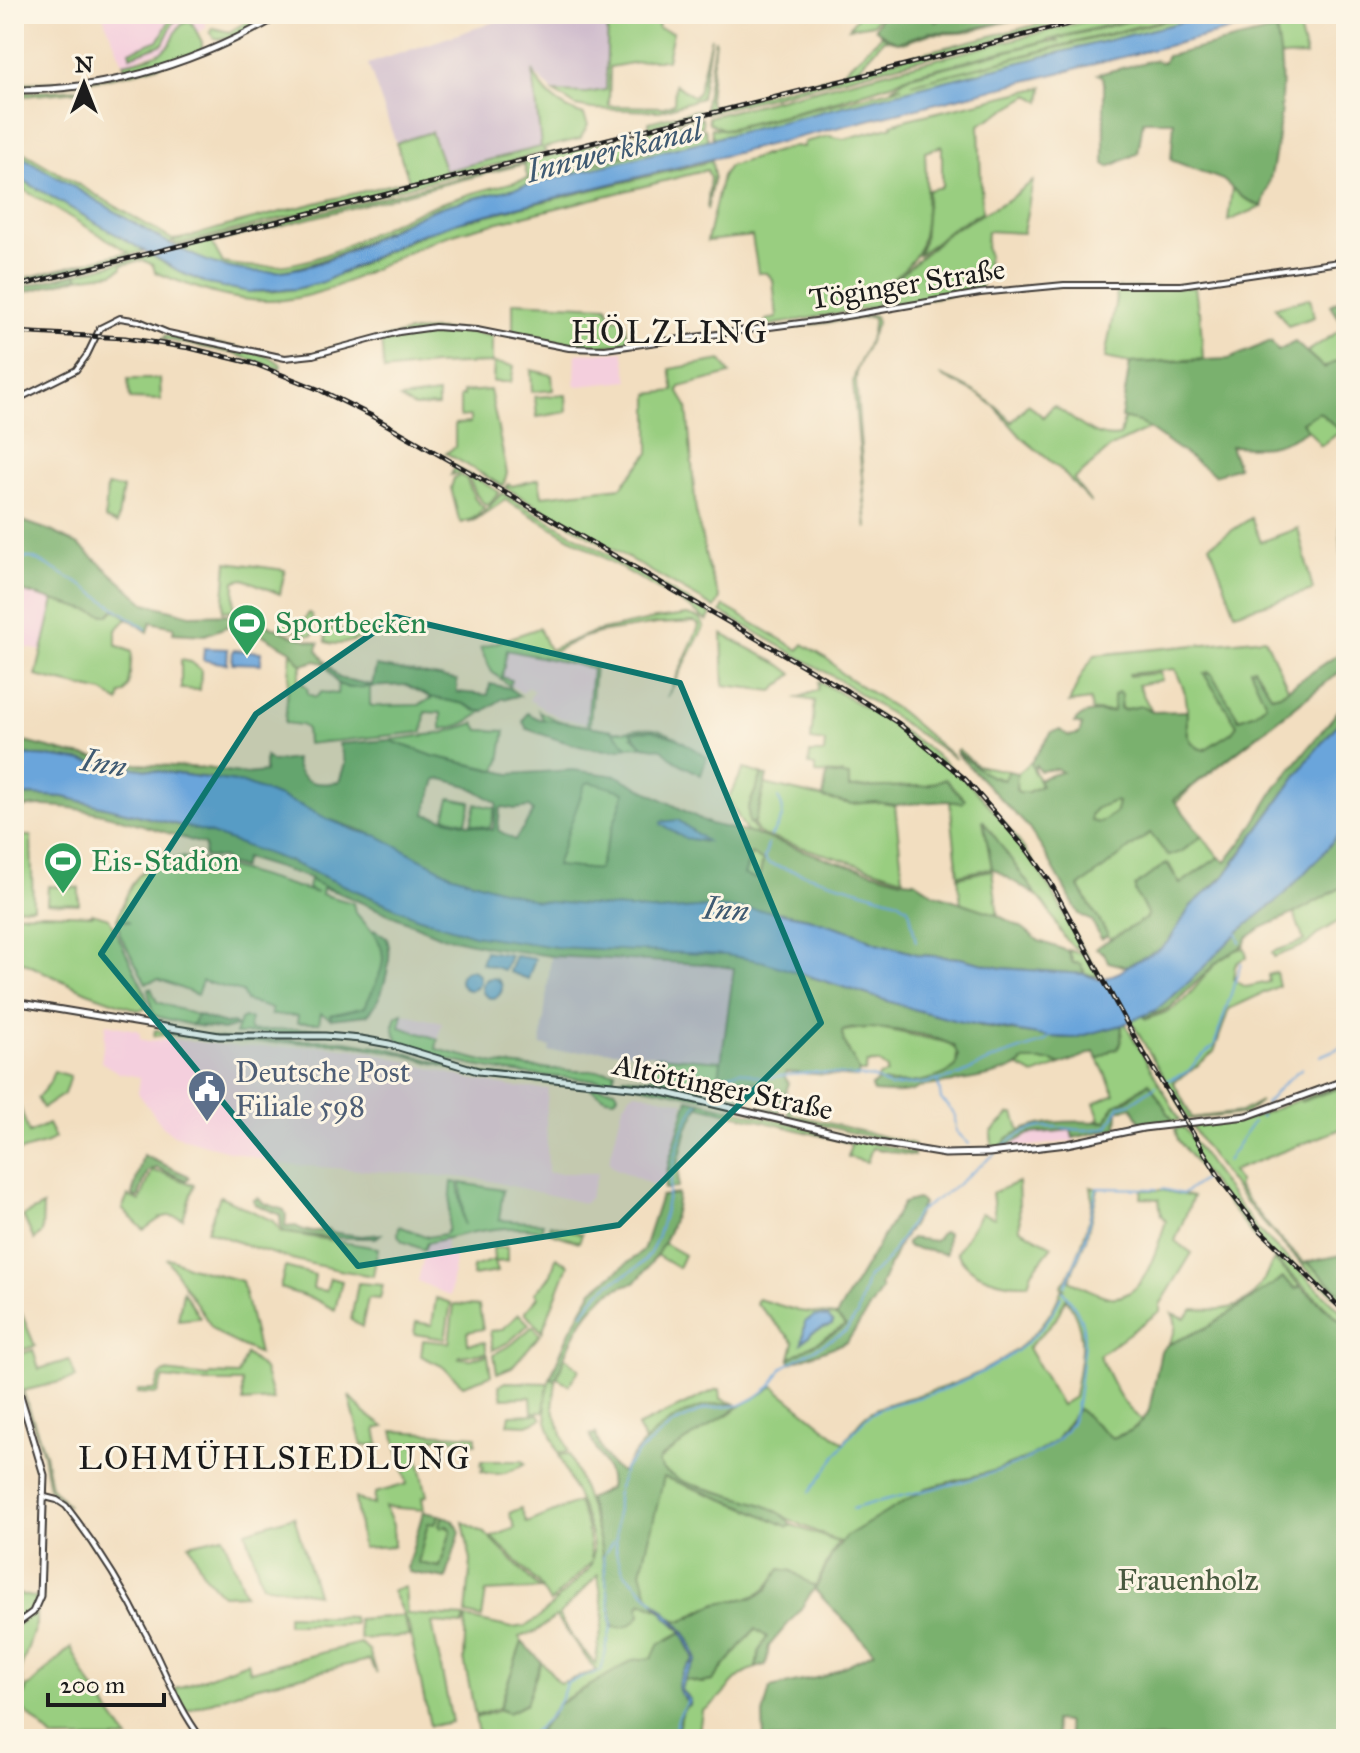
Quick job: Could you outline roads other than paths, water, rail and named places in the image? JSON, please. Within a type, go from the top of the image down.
[{"type":"main road","points":[[14,90],[90,85],[149,72],[212,50],[282,14]]},
{"type":"main road","name":"Altöttinger Straße","points":[[14,1002],[219,1036],[361,1039],[389,1044],[454,1066],[496,1074],[625,1085],[919,1151],[958,1155],[1067,1144],[1143,1128],[1258,1113],[1346,1080]]},
{"type":"main road","points":[[14,1375],[41,1458],[45,1497],[39,1599],[33,1612],[14,1626]]},
{"type":"street","name":"Töginger Straße","points":[[14,401],[76,370],[100,328],[120,318],[139,321],[168,333],[285,358],[329,352],[399,332],[428,328],[468,329],[561,347],[605,349],[823,320],[982,293],[1051,286],[1167,286],[1230,280],[1346,261]]},
{"type":"street","points":[[45,1497],[66,1506],[106,1564],[145,1632],[182,1709],[202,1739]]},
{"type":"water","points":[[1214,14],[1296,14],[465,220],[416,236],[323,282],[296,289],[249,292],[208,284],[184,274],[14,175],[14,152],[191,254],[236,269],[285,271],[330,259],[416,217],[451,204]]},
{"type":"water","points":[[204,648],[228,649],[227,664],[203,660]]},
{"type":"water","name":"Sportbecken","points":[[233,650],[261,652],[261,664],[232,663]]},
{"type":"water","name":"Inn","points":[[1346,714],[1346,824],[1325,851],[1285,894],[1237,933],[1189,982],[1156,1010],[1122,1025],[1074,1038],[1049,1037],[957,1021],[761,961],[726,955],[556,947],[474,935],[417,917],[288,861],[203,831],[64,797],[28,795],[14,798],[14,755],[55,757],[243,783],[357,831],[378,836],[450,874],[537,901],[660,911],[708,907],[771,911],[808,918],[920,955],[960,958],[1001,968],[1084,974],[1101,980],[1120,972],[1169,941],[1191,906],[1225,876],[1310,757]]},
{"type":"water","points":[[678,820],[706,841],[684,838],[661,824]]},
{"type":"water","points":[[485,951],[510,955],[504,970],[481,963]]},
{"type":"water","points":[[515,956],[535,959],[528,979],[509,972]]},
{"type":"water","points":[[466,970],[474,970],[480,980],[474,990],[466,990],[460,984],[460,976]]},
{"type":"water","points":[[492,978],[499,981],[502,988],[499,995],[492,998],[485,995],[482,988],[485,981]]},
{"type":"water","points":[[814,1316],[828,1317],[832,1325],[813,1332],[802,1343],[805,1322]]},
{"type":"water","points":[[653,1600],[680,1626],[697,1660],[685,1677],[681,1690],[690,1700],[689,1704],[680,1693],[678,1684],[694,1657],[680,1628],[667,1618]]},
{"type":"waterway","points":[[14,558],[32,558],[45,564],[146,629]]},
{"type":"waterway","points":[[771,836],[783,813],[778,798]]},
{"type":"waterway","points":[[768,844],[764,859],[769,864],[898,901],[908,908],[916,942]]},
{"type":"waterway","points":[[1237,933],[1240,943]]},
{"type":"waterway","points":[[1168,1080],[1188,1072],[1214,1046],[1241,963]]},
{"type":"waterway","points":[[705,1096],[726,1075],[740,1071],[764,1078],[815,1072],[874,1078],[890,1087],[927,1083],[958,1076],[991,1060],[1044,1042],[1050,1036]]},
{"type":"waterway","points":[[1320,1056],[1346,1045]]},
{"type":"waterway","points":[[1265,1104],[1302,1068]]},
{"type":"waterway","points":[[938,1081],[941,1099],[955,1115],[956,1131],[969,1144]]},
{"type":"waterway","points":[[1000,1149],[1016,1137],[1042,1127],[1079,1130],[1108,1127],[1120,1106],[1131,1103],[1156,1086]]},
{"type":"waterway","points":[[583,1313],[600,1291],[637,1267],[651,1251],[659,1233],[681,1137],[698,1103]]},
{"type":"waterway","points":[[1227,1161],[1253,1122]]},
{"type":"waterway","points":[[654,1601],[624,1572],[616,1552],[617,1493],[624,1469],[640,1451],[673,1424],[705,1409],[741,1405],[755,1398],[772,1385],[783,1367],[846,1331],[857,1315],[868,1277],[885,1263],[918,1212],[996,1153]]},
{"type":"waterway","points":[[1162,1189],[1183,1194],[1204,1179]]},
{"type":"waterway","points":[[1065,1286],[1085,1239],[1097,1188],[1157,1189]]},
{"type":"waterway","points":[[853,1509],[1008,1467],[1037,1454],[1059,1438],[1073,1418],[1076,1407],[1084,1337],[1081,1319],[1063,1291]]},
{"type":"waterway","points":[[810,1492],[847,1440],[870,1415],[890,1405],[947,1388],[1005,1359],[1039,1331],[1061,1296]]},
{"type":"waterway","points":[[521,1739],[550,1716],[566,1683],[601,1671],[612,1624],[603,1556],[613,1541]]},
{"type":"waterway","points":[[674,1739],[678,1718],[688,1700]]},
{"type":"railway","points":[[14,287],[1109,14]]},
{"type":"railway","points":[[14,332],[125,338],[190,348],[255,364],[320,390],[370,415],[551,519],[898,723],[965,779],[1028,851],[1050,882],[1136,1040],[1223,1183],[1260,1230],[1346,1313]]},
{"type":"place","name":"Sportbecken","points":[[247,657]]},
{"type":"place","name":"Eis-Stadion","points":[[63,895]]},
{"type":"place","name":"Deutsche Post Filiale 598","points":[[207,1123]]},
{"type":"district","name":"HÖLZLING","points":[[670,332]]},
{"type":"district","name":"LOHMÜHLSIEDLUNG","points":[[275,1458]]},
{"type":"water label","name":"Innwerkkanal","points":[[614,150]]},
{"type":"park label","name":"Frauenholz","points":[[1188,1580]]}]
